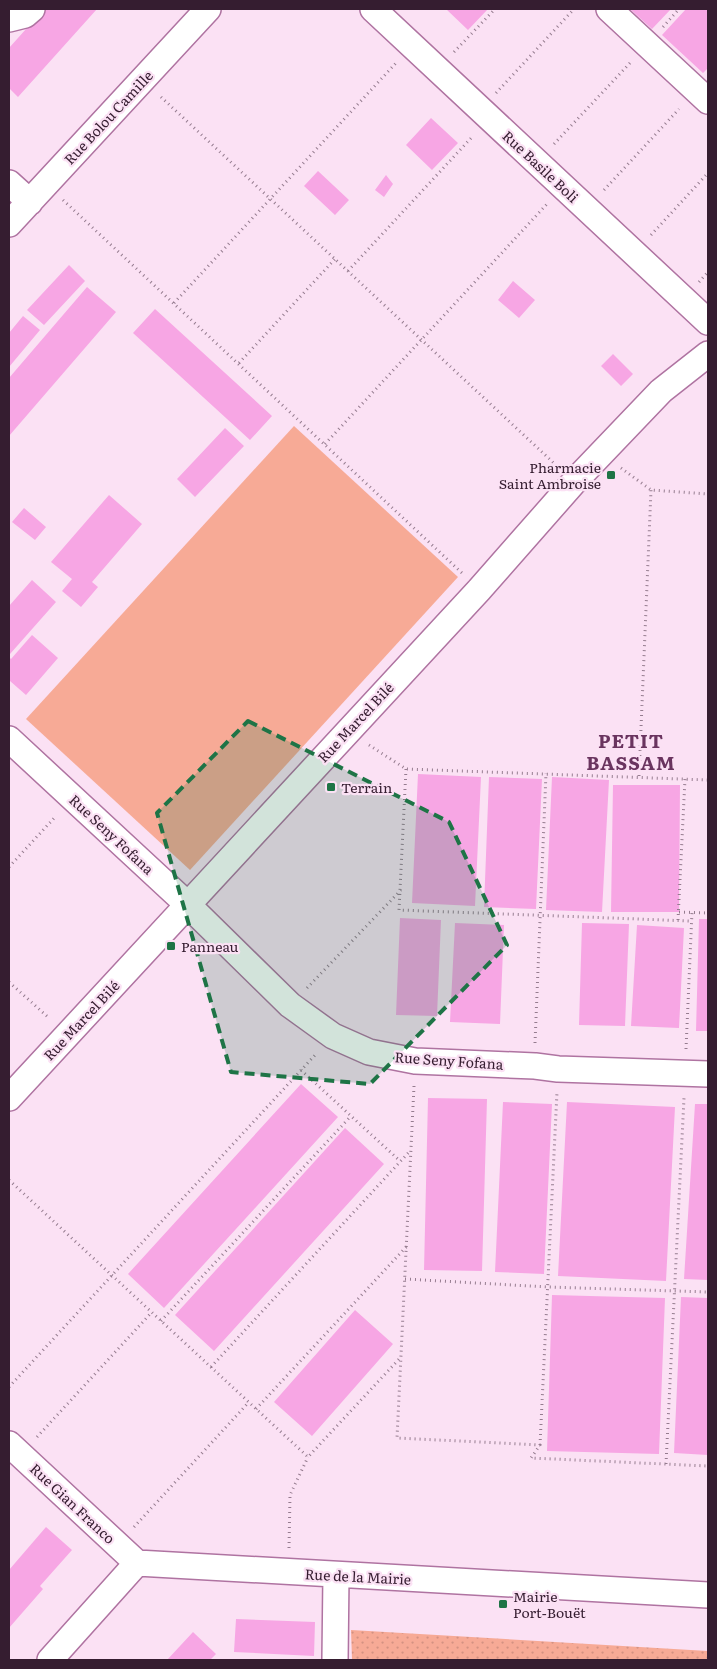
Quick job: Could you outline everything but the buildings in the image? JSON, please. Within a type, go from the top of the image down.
[{"type":"street","points":[[9,19],[26,16],[32,9]]},
{"type":"street","name":"Rue Bolou Camille","points":[[9,224],[208,9]]},
{"type":"street","name":"Rue Basile Boli","points":[[373,9],[708,322]]},
{"type":"street","points":[[609,9],[702,95]]},
{"type":"street","points":[[9,183],[30,202]]},
{"type":"street","name":"Rue Marcel Bilé","points":[[9,1098],[479,590],[600,454],[660,391],[708,354]]},
{"type":"street","name":"Rue Seny Fofana","points":[[9,739],[187,904],[290,1005],[333,1036],[369,1052],[415,1061],[697,1074]]},
{"type":"street","name":"Rue Gian Franco","points":[[15,1449],[137,1563]]},
{"type":"street","points":[[50,1660],[137,1563]]},
{"type":"street","name":"Rue de la Mairie","points":[[137,1563],[708,1595]]},
{"type":"street","points":[[335,1660],[336,1575]]},
{"type":"path","points":[[438,69],[495,9]]},
{"type":"path","points":[[348,271],[574,9]]},
{"type":"path","points":[[537,162],[679,9]]},
{"type":"path","points":[[174,302],[412,45]]},
{"type":"path","points":[[142,80],[574,482]]},
{"type":"path","points":[[587,209],[702,95]]},
{"type":"path","points":[[634,254],[708,173]]},
{"type":"path","points":[[46,184],[479,590]]},
{"type":"path","points":[[325,444],[563,186]]},
{"type":"path","points":[[239,363],[335,259]]},
{"type":"path","points":[[600,454],[651,490],[708,494]]},
{"type":"path","points":[[639,776],[651,490]]},
{"type":"path","points":[[347,731],[406,768],[708,780]]},
{"type":"path","points":[[406,768],[399,910],[690,921]]},
{"type":"path","points":[[546,773],[540,915],[546,1068],[548,1287],[540,1445],[530,1458],[708,1466]]},
{"type":"path","points":[[678,920],[685,779]]},
{"type":"path","points":[[9,867],[73,797]]},
{"type":"path","points":[[290,1005],[401,890]]},
{"type":"path","points":[[679,912],[708,913]]},
{"type":"path","points":[[666,1464],[674,1290],[697,1074],[690,921],[692,912]]},
{"type":"path","points":[[9,982],[68,1034]]},
{"type":"path","points":[[9,1387],[333,1036]]},
{"type":"path","points":[[415,1061],[397,1438],[540,1445]]},
{"type":"path","points":[[301,1070],[400,1161]]},
{"type":"path","points":[[161,1321],[351,1116]]},
{"type":"path","points":[[211,1366],[410,1151]]},
{"type":"path","points":[[9,1180],[308,1457]]},
{"type":"path","points":[[256,1409],[407,1246]]},
{"type":"path","points":[[405,1279],[548,1287],[708,1292]]},
{"type":"path","points":[[15,1449],[152,1312]]},
{"type":"path","points":[[288,1572],[290,1495],[308,1457],[402,1357]]},
{"type":"path","points":[[117,1544],[249,1402]]},
{"type":"highlighted area","points":[[248,721],[449,822],[507,945],[370,1084],[231,1072],[157,813]]},
{"type":"shaded area","points":[[294,426],[458,577],[190,870],[26,719]]},
{"type":"shaded area","points":[[351,1630],[708,1651],[708,1660],[352,1660]]},
{"type":"place","name":"Pharmacie Saint Ambroise","points":[[611,475]]},
{"type":"place","name":"Terrain","points":[[331,787]]},
{"type":"place","name":"Panneau","points":[[171,946]]},
{"type":"place","name":"Mairie Port-Bouët","points":[[503,1604]]},
{"type":"district","name":"PETIT BASSAM","points":[[631,751]]}]
